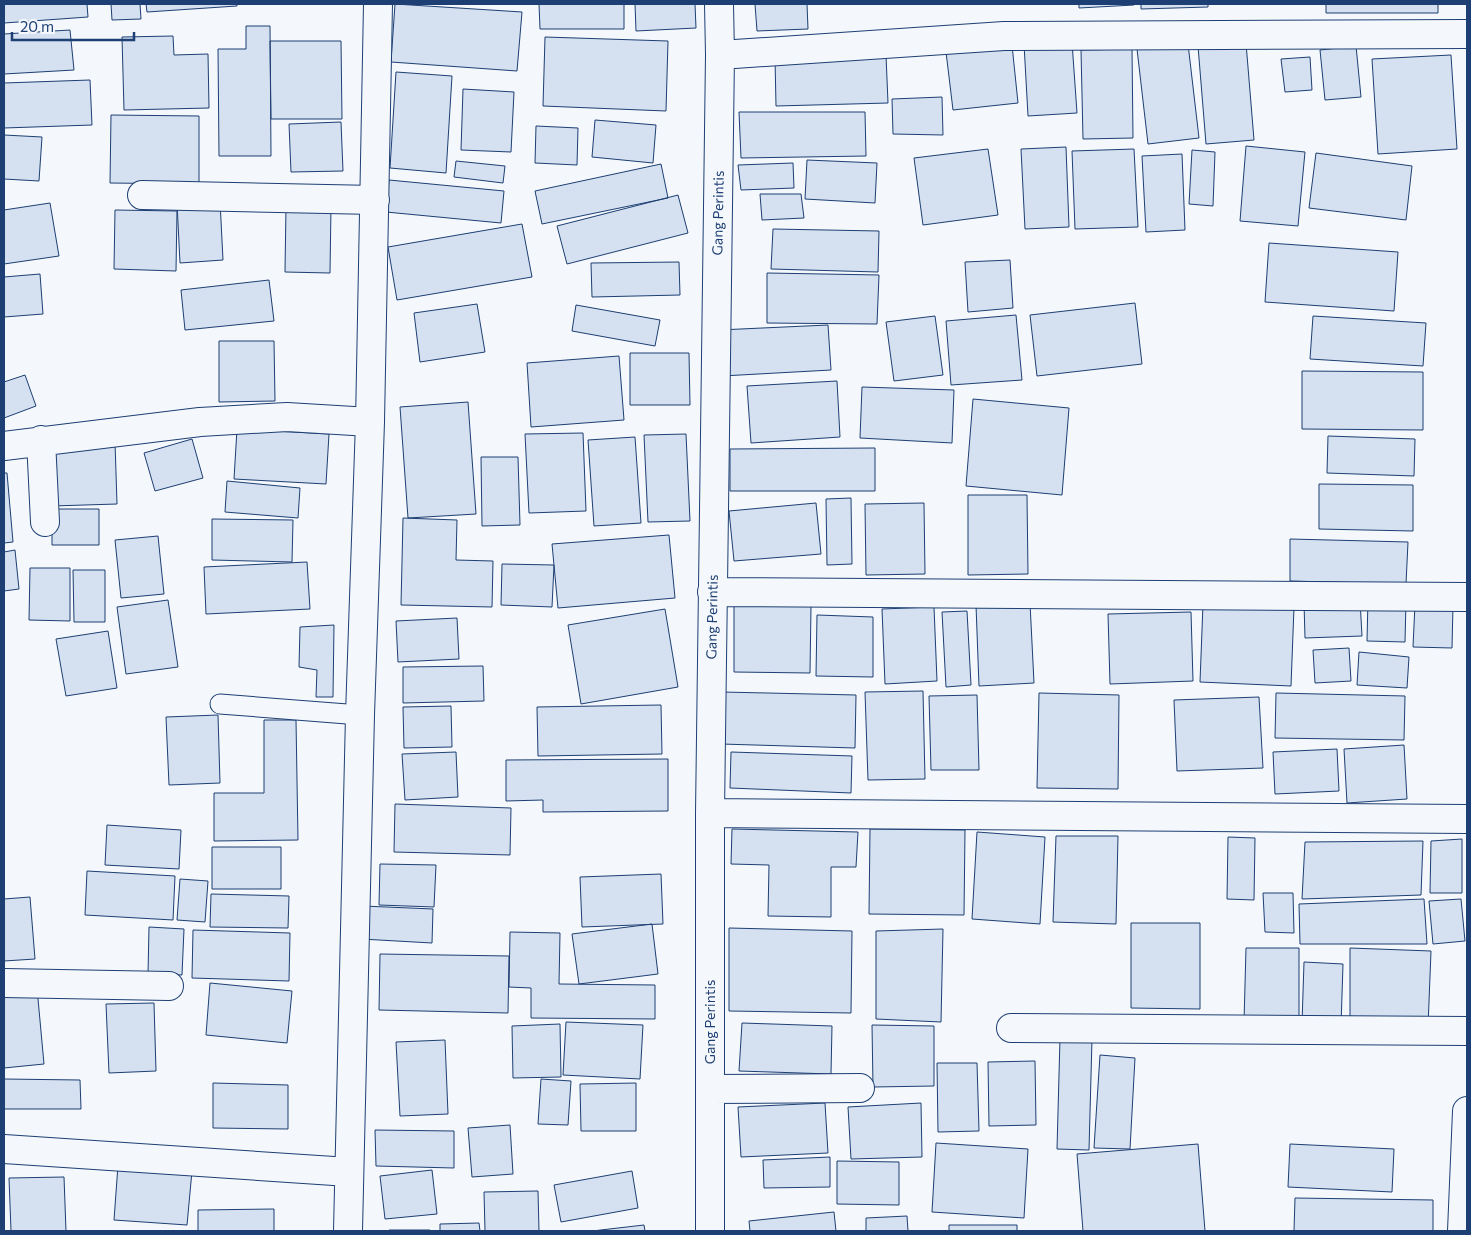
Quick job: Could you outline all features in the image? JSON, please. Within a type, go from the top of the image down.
[{"type":"street","points":[[348,1231],[360,715],[370,422],[378,4]]},
{"type":"street","name":"Gang Perintis","points":[[710,1231],[710,813],[720,55],[719,4]]},
{"type":"street","points":[[720,55],[1004,36],[1467,34]]},
{"type":"street","points":[[142,195],[375,200]]},
{"type":"street","points":[[4,446],[200,422],[287,417],[370,422]]},
{"type":"street","points":[[41,440],[45,522]]},
{"type":"street","points":[[712,592],[1467,597]]},
{"type":"street","points":[[710,813],[1467,819]]},
{"type":"street","points":[[4,983],[169,986]]},
{"type":"street","points":[[1011,1028],[1467,1031]]},
{"type":"street","points":[[710,1089],[860,1088]]},
{"type":"street","points":[[1462,1231],[1467,1111]]},
{"type":"street","points":[[4,1149],[349,1172]]},
{"type":"lane","points":[[220,704],[360,715]]},
{"type":"building","points":[[4,4],[87,4],[88,17],[4,23]]},
{"type":"building","points":[[111,4],[140,4],[141,19],[112,20]]},
{"type":"building","points":[[146,4],[237,4],[237,6],[147,12]]},
{"type":"building","points":[[395,4],[522,12],[517,71],[391,62]]},
{"type":"building","points":[[539,4],[624,4],[624,29],[540,29]]},
{"type":"building","points":[[635,4],[695,4],[696,28],[636,31]]},
{"type":"building","points":[[755,4],[807,4],[808,29],[757,31]]},
{"type":"building","points":[[1079,4],[1134,4],[1134,5],[1079,8]]},
{"type":"building","points":[[1141,4],[1208,4],[1208,7],[1141,9]]},
{"type":"building","points":[[1326,4],[1438,4],[1438,13],[1326,13]]},
{"type":"building","points":[[246,26],[270,26],[271,156],[219,156],[218,49],[246,49]]},
{"type":"building","points":[[70,30],[74,70],[4,74],[4,34]]},
{"type":"building","points":[[173,36],[174,55],[208,54],[209,108],[124,110],[122,37]]},
{"type":"building","points":[[545,37],[668,41],[666,111],[543,106]]},
{"type":"building","points":[[270,41],[341,41],[342,119],[271,119]]},
{"type":"building","points":[[1072,42],[1077,113],[1028,116],[1024,44]]},
{"type":"building","points":[[1246,43],[1254,140],[1206,144],[1198,46]]},
{"type":"building","points":[[1188,44],[1199,138],[1148,144],[1137,49]]},
{"type":"building","points":[[1012,45],[1018,103],[953,110],[946,52]]},
{"type":"building","points":[[1356,46],[1361,97],[1325,100],[1320,50]]},
{"type":"building","points":[[1132,49],[1133,138],[1083,139],[1081,50]]},
{"type":"building","points":[[886,55],[888,103],[776,106],[775,58]]},
{"type":"building","points":[[1451,55],[1457,149],[1378,154],[1372,59]]},
{"type":"building","points":[[1310,57],[1312,90],[1285,92],[1281,59]]},
{"type":"building","points":[[396,72],[452,76],[446,173],[390,168]]},
{"type":"building","points":[[90,80],[92,125],[4,128],[4,83]]},
{"type":"building","points":[[463,89],[514,92],[511,152],[461,150]]},
{"type":"building","points":[[942,97],[943,135],[893,134],[892,99]]},
{"type":"building","points":[[739,112],[865,112],[866,156],[741,158]]},
{"type":"building","points":[[111,115],[199,116],[199,184],[110,183]]},
{"type":"building","points":[[595,120],[656,125],[653,163],[592,157]]},
{"type":"building","points":[[341,122],[343,171],[291,172],[289,124]]},
{"type":"building","points":[[536,126],[578,128],[577,165],[535,163]]},
{"type":"building","points":[[4,135],[42,137],[39,181],[4,179]]},
{"type":"building","points":[[1246,146],[1305,152],[1298,226],[1240,221]]},
{"type":"building","points":[[1066,147],[1069,227],[1025,229],[1021,149]]},
{"type":"building","points":[[988,149],[998,215],[923,225],[914,158]]},
{"type":"building","points":[[1134,149],[1138,227],[1075,229],[1072,151]]},
{"type":"building","points":[[1192,150],[1215,152],[1213,206],[1189,204]]},
{"type":"building","points":[[1316,153],[1412,166],[1406,220],[1309,208]]},
{"type":"building","points":[[1182,154],[1185,230],[1146,232],[1142,156]]},
{"type":"building","points":[[807,160],[877,163],[875,203],[805,199]]},
{"type":"building","points":[[456,161],[505,166],[503,183],[454,177]]},
{"type":"building","points":[[793,163],[794,188],[741,190],[738,165]]},
{"type":"building","points":[[661,164],[668,198],[542,224],[535,191]]},
{"type":"building","points":[[389,180],[504,191],[501,223],[386,212]]},
{"type":"building","points":[[760,194],[801,194],[804,218],[762,220]]},
{"type":"building","points":[[678,195],[688,233],[567,264],[557,226]]},
{"type":"building","points":[[220,201],[223,260],[180,263],[177,203]]},
{"type":"building","points":[[50,203],[59,256],[4,264],[4,210]]},
{"type":"building","points":[[286,206],[331,206],[330,273],[285,272]]},
{"type":"building","points":[[115,210],[177,211],[176,271],[114,269]]},
{"type":"building","points":[[522,224],[532,277],[397,300],[388,247]]},
{"type":"building","points":[[773,229],[879,231],[878,272],[771,269]]},
{"type":"building","points":[[1269,243],[1398,252],[1394,311],[1265,302]]},
{"type":"building","points":[[1010,260],[1013,308],[968,312],[965,262]]},
{"type":"building","points":[[679,262],[680,295],[592,297],[591,263]]},
{"type":"building","points":[[767,273],[879,275],[877,324],[767,323]]},
{"type":"building","points":[[40,274],[43,314],[4,317],[4,277]]},
{"type":"building","points":[[269,280],[274,321],[185,330],[181,290]]},
{"type":"building","points":[[1135,303],[1142,364],[1037,376],[1030,315]]},
{"type":"building","points":[[477,304],[485,352],[420,362],[414,313]]},
{"type":"building","points":[[576,305],[660,320],[655,346],[572,331]]},
{"type":"building","points":[[1016,315],[1022,380],[951,385],[946,321]]},
{"type":"building","points":[[935,316],[943,375],[894,381],[886,322]]},
{"type":"building","points":[[1313,316],[1426,323],[1423,366],[1310,359]]},
{"type":"building","points":[[828,325],[831,370],[722,376],[719,330]]},
{"type":"building","points":[[219,341],[274,341],[275,401],[219,402]]},
{"type":"building","points":[[630,353],[689,353],[690,405],[630,405]]},
{"type":"building","points":[[619,356],[624,420],[531,427],[527,363]]},
{"type":"building","points":[[1302,371],[1423,372],[1423,430],[1302,429]]},
{"type":"building","points":[[25,375],[36,406],[4,418],[4,382]]},
{"type":"building","points":[[837,381],[840,437],[751,443],[747,386]]},
{"type":"building","points":[[862,387],[954,390],[952,443],[860,438]]},
{"type":"building","points":[[973,399],[1069,408],[1062,495],[966,486]]},
{"type":"building","points":[[468,402],[476,514],[408,518],[400,407]]},
{"type":"building","points":[[237,429],[329,434],[326,484],[234,479]]},
{"type":"building","points":[[583,433],[586,511],[529,513],[525,434]]},
{"type":"building","points":[[686,434],[690,521],[648,522],[644,435]]},
{"type":"building","points":[[1328,436],[1415,439],[1414,476],[1327,473]]},
{"type":"building","points":[[635,437],[641,523],[594,526],[588,440]]},
{"type":"building","points":[[192,439],[203,478],[155,491],[144,453]]},
{"type":"building","points":[[115,442],[117,504],[52,506],[50,444]]},
{"type":"building","points":[[875,448],[875,491],[730,491],[730,449]]},
{"type":"building","points":[[481,457],[518,457],[520,525],[482,526]]},
{"type":"building","points":[[4,473],[7,473],[13,542],[4,543]]},
{"type":"building","points":[[227,481],[300,488],[298,518],[225,512]]},
{"type":"building","points":[[1319,484],[1413,485],[1413,531],[1319,529]]},
{"type":"building","points":[[968,495],[1027,495],[1028,574],[968,575]]},
{"type":"building","points":[[851,498],[852,564],[827,565],[826,499]]},
{"type":"building","points":[[816,503],[821,554],[734,561],[729,511]]},
{"type":"building","points":[[924,503],[925,574],[866,575],[865,504]]},
{"type":"building","points":[[52,509],[99,509],[99,545],[52,545]]},
{"type":"building","points":[[403,518],[457,520],[456,560],[493,561],[492,607],[401,605]]},
{"type":"building","points":[[212,519],[293,520],[292,562],[212,560]]},
{"type":"building","points":[[669,535],[675,598],[558,608],[552,544]]},
{"type":"building","points":[[158,536],[164,594],[121,598],[115,540]]},
{"type":"building","points":[[1290,539],[1408,542],[1406,584],[1290,581]]},
{"type":"building","points":[[15,550],[19,589],[4,591],[4,552]]},
{"type":"building","points":[[307,562],[310,609],[206,614],[204,567]]},
{"type":"building","points":[[502,564],[554,565],[552,607],[501,605]]},
{"type":"building","points":[[30,568],[70,568],[70,621],[29,620]]},
{"type":"building","points":[[73,570],[105,570],[105,622],[74,622]]},
{"type":"building","points":[[1368,599],[1406,601],[1405,642],[1367,641]]},
{"type":"building","points":[[168,600],[178,667],[126,674],[117,607]]},
{"type":"building","points":[[1360,600],[1362,636],[1305,638],[1304,603]]},
{"type":"building","points":[[1030,603],[1034,683],[979,686],[976,605]]},
{"type":"building","points":[[1203,604],[1294,607],[1291,686],[1200,682]]},
{"type":"building","points":[[1415,604],[1453,605],[1452,648],[1413,647]]},
{"type":"building","points":[[734,605],[811,606],[810,673],[734,672]]},
{"type":"building","points":[[934,607],[937,681],[885,684],[882,609]]},
{"type":"building","points":[[665,609],[678,687],[581,704],[568,625]]},
{"type":"building","points":[[967,611],[971,685],[946,687],[942,612]]},
{"type":"building","points":[[1191,612],[1193,681],[1110,684],[1108,614]]},
{"type":"building","points":[[817,615],[873,617],[873,677],[816,676]]},
{"type":"building","points":[[457,618],[459,659],[398,662],[396,621]]},
{"type":"building","points":[[334,625],[333,697],[316,697],[317,670],[299,667],[300,627]]},
{"type":"building","points":[[108,631],[117,688],[66,696],[56,639]]},
{"type":"building","points":[[1349,648],[1351,681],[1315,683],[1313,650]]},
{"type":"building","points":[[1359,652],[1409,657],[1407,688],[1357,685]]},
{"type":"building","points":[[483,666],[484,701],[403,703],[403,667]]},
{"type":"building","points":[[923,691],[925,779],[868,780],[865,692]]},
{"type":"building","points":[[722,692],[856,695],[855,748],[721,744]]},
{"type":"building","points":[[1039,693],[1119,695],[1118,789],[1037,788]]},
{"type":"building","points":[[1276,693],[1405,696],[1404,740],[1275,738]]},
{"type":"building","points":[[977,695],[979,770],[931,770],[929,696]]},
{"type":"building","points":[[1259,697],[1263,768],[1177,771],[1174,700]]},
{"type":"building","points":[[661,705],[662,754],[538,756],[537,707]]},
{"type":"building","points":[[451,706],[452,747],[404,748],[403,707]]},
{"type":"building","points":[[218,715],[220,783],[169,785],[166,717]]},
{"type":"building","points":[[264,720],[296,720],[298,840],[214,841],[214,793],[264,793]]},
{"type":"building","points":[[1404,745],[1407,799],[1347,803],[1344,749]]},
{"type":"building","points":[[1337,749],[1339,791],[1275,794],[1273,752]]},
{"type":"building","points":[[456,752],[458,797],[405,800],[402,754]]},
{"type":"building","points":[[731,752],[852,756],[851,793],[730,788]]},
{"type":"building","points":[[668,759],[668,811],[543,812],[543,800],[506,801],[506,760]]},
{"type":"building","points":[[395,804],[511,808],[510,855],[394,852]]},
{"type":"building","points":[[107,825],[181,830],[179,869],[105,865]]},
{"type":"building","points":[[732,829],[858,832],[856,867],[831,867],[831,917],[768,916],[769,865],[731,864]]},
{"type":"building","points":[[870,829],[965,830],[964,915],[869,914]]},
{"type":"building","points":[[977,832],[1045,837],[1040,924],[972,919]]},
{"type":"building","points":[[1056,836],[1118,836],[1116,924],[1053,922]]},
{"type":"building","points":[[1228,837],[1255,838],[1254,900],[1227,899]]},
{"type":"building","points":[[1462,839],[1462,893],[1430,893],[1431,841]]},
{"type":"building","points":[[1423,841],[1421,895],[1302,899],[1305,842]]},
{"type":"building","points":[[212,847],[281,847],[281,889],[212,889]]},
{"type":"building","points":[[380,864],[436,865],[434,907],[379,905]]},
{"type":"building","points":[[87,871],[175,876],[173,920],[85,915]]},
{"type":"building","points":[[661,874],[663,924],[582,927],[580,877]]},
{"type":"building","points":[[180,879],[208,881],[205,922],[177,920]]},
{"type":"building","points":[[1263,893],[1293,893],[1294,933],[1265,932]]},
{"type":"building","points":[[211,894],[289,896],[288,928],[210,927]]},
{"type":"building","points":[[30,897],[35,959],[4,961],[4,899]]},
{"type":"building","points":[[1424,899],[1427,944],[1300,944],[1299,904]]},
{"type":"building","points":[[1461,899],[1465,941],[1433,944],[1429,901]]},
{"type":"building","points":[[363,906],[433,909],[432,943],[361,939]]},
{"type":"building","points":[[1131,923],[1200,923],[1200,1009],[1131,1008]]},
{"type":"building","points":[[652,924],[658,974],[579,984],[572,934]]},
{"type":"building","points":[[149,927],[184,929],[182,975],[148,974]]},
{"type":"building","points":[[729,928],[852,931],[851,1013],[729,1011]]},
{"type":"building","points":[[943,929],[941,1022],[876,1019],[876,931]]},
{"type":"building","points":[[193,930],[290,933],[289,981],[192,978]]},
{"type":"building","points":[[510,932],[560,933],[559,984],[655,985],[655,1019],[531,1018],[531,988],[509,987]]},
{"type":"building","points":[[1246,948],[1299,948],[1299,1021],[1244,1022]]},
{"type":"building","points":[[1350,948],[1431,951],[1428,1027],[1350,1028]]},
{"type":"building","points":[[380,954],[509,956],[508,1013],[379,1010]]},
{"type":"building","points":[[1304,962],[1343,964],[1341,1026],[1302,1024]]},
{"type":"building","points":[[210,983],[292,991],[287,1043],[206,1035]]},
{"type":"building","points":[[37,988],[44,1064],[4,1068],[4,991]]},
{"type":"building","points":[[154,1003],[156,1071],[109,1073],[106,1004]]},
{"type":"building","points":[[566,1022],[643,1025],[640,1079],[563,1075]]},
{"type":"building","points":[[742,1023],[832,1026],[831,1074],[739,1071]]},
{"type":"building","points":[[560,1024],[561,1077],[513,1078],[512,1026]]},
{"type":"building","points":[[872,1025],[934,1026],[934,1086],[873,1087]]},
{"type":"building","points":[[1060,1038],[1092,1039],[1089,1150],[1057,1149]]},
{"type":"building","points":[[445,1040],[448,1114],[400,1116],[396,1042]]},
{"type":"building","points":[[1100,1055],[1135,1058],[1130,1149],[1094,1148]]},
{"type":"building","points":[[1035,1061],[1036,1125],[989,1126],[988,1062]]},
{"type":"building","points":[[937,1063],[977,1063],[979,1131],[938,1132]]},
{"type":"building","points":[[4,1079],[80,1080],[81,1109],[4,1109]]},
{"type":"building","points":[[541,1079],[571,1081],[568,1125],[538,1124]]},
{"type":"building","points":[[213,1083],[288,1085],[288,1129],[213,1128]]},
{"type":"building","points":[[636,1083],[636,1131],[581,1131],[580,1084]]},
{"type":"building","points":[[825,1103],[828,1153],[741,1157],[738,1107]]},
{"type":"building","points":[[921,1103],[922,1157],[851,1159],[848,1107]]},
{"type":"building","points":[[510,1125],[513,1174],[472,1177],[468,1128]]},
{"type":"building","points":[[375,1130],[454,1131],[454,1168],[376,1166]]},
{"type":"building","points":[[936,1143],[1028,1149],[1024,1218],[932,1212]]},
{"type":"building","points":[[1198,1144],[1205,1231],[1083,1231],[1077,1154]]},
{"type":"building","points":[[1290,1144],[1394,1149],[1392,1192],[1288,1187]]},
{"type":"building","points":[[830,1157],[830,1187],[764,1188],[763,1160]]},
{"type":"building","points":[[837,1161],[899,1162],[899,1205],[837,1204]]},
{"type":"building","points":[[118,1165],[192,1171],[187,1225],[114,1220]]},
{"type":"building","points":[[432,1170],[437,1214],[385,1219],[380,1176]]},
{"type":"building","points":[[632,1171],[638,1208],[561,1222],[554,1185]]},
{"type":"building","points":[[64,1177],[66,1231],[11,1231],[9,1178]]},
{"type":"building","points":[[538,1191],[539,1231],[485,1231],[484,1192]]},
{"type":"building","points":[[1295,1198],[1433,1200],[1433,1231],[1294,1231]]},
{"type":"building","points":[[274,1209],[274,1231],[198,1231],[198,1210]]},
{"type":"building","points":[[834,1212],[836,1231],[750,1231],[749,1221]]},
{"type":"building","points":[[907,1216],[908,1231],[866,1231],[866,1218]]},
{"type":"building","points":[[479,1223],[480,1231],[440,1231],[440,1224]]},
{"type":"building","points":[[644,1225],[645,1231],[592,1231]]},
{"type":"building","points":[[949,1225],[1017,1225],[1017,1231],[949,1231]]},
{"type":"building","points":[[430,1230],[431,1231],[389,1231]]}]
